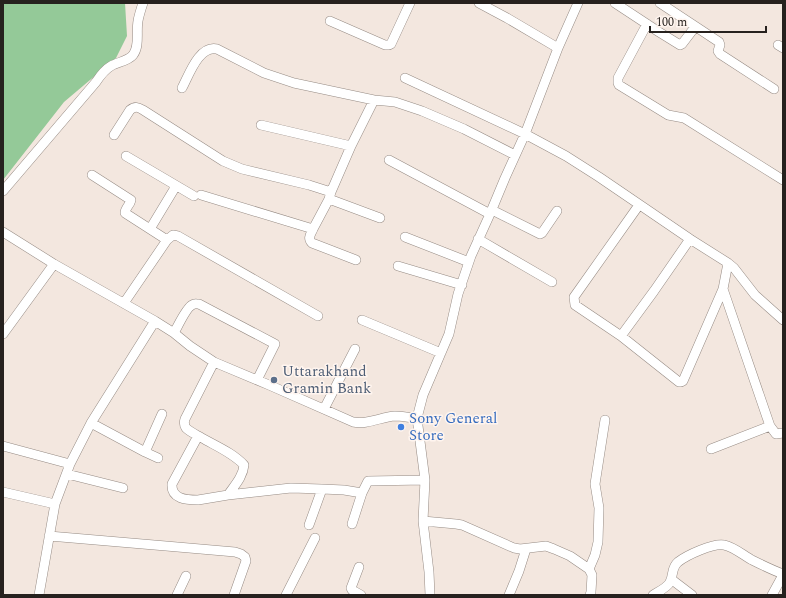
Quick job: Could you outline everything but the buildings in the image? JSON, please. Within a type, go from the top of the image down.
[{"type":"street","points":[[3,191],[105,70],[126,60],[136,51],[138,22],[143,3]]},
{"type":"street","points":[[330,21],[385,45],[389,45],[391,44],[410,3]]},
{"type":"street","points":[[479,3],[558,48]]},
{"type":"street","points":[[430,595],[423,521],[426,480],[418,418],[423,395],[449,334],[458,294],[478,239],[525,134],[558,48],[578,3]]},
{"type":"street","points":[[615,3],[680,45],[695,27]]},
{"type":"street","points":[[660,3],[719,42],[720,45],[718,51],[720,54],[774,89]]},
{"type":"street","points":[[646,24],[618,78],[619,85],[668,115],[684,118],[783,180]]},
{"type":"street","points":[[182,88],[198,58],[206,50],[213,48],[264,73],[294,83],[374,100],[395,102],[422,111],[464,129],[515,154]]},
{"type":"street","points":[[405,78],[525,134],[566,156],[599,177],[728,263],[734,268],[755,295],[783,320]]},
{"type":"street","points":[[356,260],[312,243],[309,237],[330,196],[351,146],[374,100]]},
{"type":"street","points":[[114,135],[130,110],[137,107],[223,161],[242,169],[309,186],[380,218]]},
{"type":"street","points":[[261,125],[351,146]]},
{"type":"street","points":[[126,156],[176,186],[197,196],[313,229]]},
{"type":"street","points":[[389,160],[491,212],[540,234],[557,211]]},
{"type":"street","points":[[92,175],[131,200],[131,203],[125,213],[167,240]]},
{"type":"street","points":[[150,229],[176,186]]},
{"type":"street","points":[[639,205],[574,297],[574,303],[620,336],[679,382],[683,381],[723,289],[728,263]]},
{"type":"street","points":[[3,232],[54,264],[155,321],[214,362],[353,422],[357,423],[396,416],[418,418]]},
{"type":"street","points":[[124,303],[167,240],[173,235],[178,236],[318,316]]},
{"type":"street","points":[[405,237],[469,262]]},
{"type":"street","points":[[478,239],[552,282]]},
{"type":"street","points":[[620,336],[654,291],[690,239]]},
{"type":"street","points":[[3,334],[54,264]]},
{"type":"street","points":[[398,266],[462,285]]},
{"type":"street","points":[[723,289],[770,426],[776,434],[783,433]]},
{"type":"street","points":[[174,333],[191,305],[199,304],[275,344],[257,380]]},
{"type":"street","points":[[362,320],[441,353]]},
{"type":"street","points":[[39,595],[55,504],[70,464],[91,423],[155,321]]},
{"type":"street","points":[[324,409],[355,348]]},
{"type":"street","points":[[214,362],[184,423],[185,427],[232,455],[244,465],[241,475],[228,495]]},
{"type":"street","points":[[146,452],[162,414]]},
{"type":"street","points":[[589,569],[595,555],[598,542],[598,501],[595,484],[605,420]]},
{"type":"street","points":[[91,423],[158,458]]},
{"type":"street","points":[[711,448],[770,426]]},
{"type":"street","points":[[198,436],[172,484],[172,490],[180,498],[198,500],[291,488],[344,490],[362,493]]},
{"type":"street","points":[[3,446],[70,464]]},
{"type":"street","points":[[67,474],[122,488]]},
{"type":"street","points":[[352,524],[366,482],[426,480]]},
{"type":"street","points":[[309,525],[322,489]]},
{"type":"street","points":[[3,492],[55,504]]},
{"type":"street","points":[[423,521],[462,525],[514,548],[550,547],[570,556],[589,569],[592,575],[593,594]]},
{"type":"street","points":[[49,536],[241,554],[245,557],[246,561],[234,595]]},
{"type":"street","points":[[286,595],[315,538]]},
{"type":"street","points":[[653,595],[668,584],[673,570],[679,561],[698,551],[709,547],[722,545],[783,574],[772,595]]},
{"type":"street","points":[[509,595],[526,548]]},
{"type":"street","points":[[359,567],[351,588],[362,595]]},
{"type":"street","points":[[177,595],[186,576]]},
{"type":"street","points":[[671,579],[692,595]]},
{"type":"green space","points":[[3,3],[125,3],[127,36],[116,58],[64,102],[3,180]]},
{"type":"place","name":"Uttarakhand Gramin Bank","points":[[274,380]]},
{"type":"place","name":"Sony General Store","points":[[401,427]]}]
